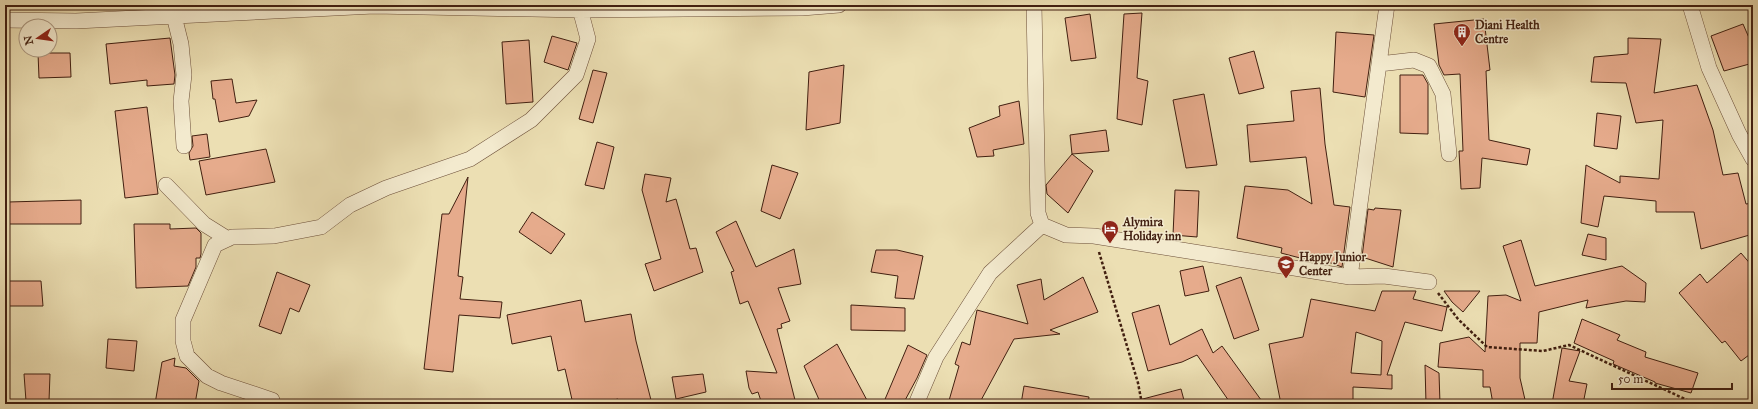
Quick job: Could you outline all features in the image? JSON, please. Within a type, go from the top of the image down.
[{"type":"street","points":[[5,20],[76,21],[374,6],[802,8],[839,5]]},
{"type":"street","points":[[1034,5],[1038,213],[1042,225],[1066,235],[1094,236],[1350,277],[1384,276],[1430,282]]},
{"type":"street","points":[[1350,277],[1387,5]]},
{"type":"street","points":[[1690,5],[1710,68],[1753,159]]},
{"type":"street","points":[[273,404],[272,400],[221,383],[207,376],[187,356],[183,341],[183,320],[215,245],[232,237],[274,236],[321,228],[350,205],[386,188],[470,159],[531,120],[576,75],[588,40],[580,8]]},
{"type":"street","points":[[174,16],[180,44],[184,75],[181,101],[184,146]]},
{"type":"street","points":[[1379,64],[1414,60],[1429,66],[1443,94],[1449,154]]},
{"type":"street","points":[[166,185],[204,224],[228,238]]},
{"type":"street","points":[[916,404],[936,357],[990,273],[1042,225]]},
{"type":"path","points":[[1094,236],[1138,383],[1142,404]]},
{"type":"path","points":[[1430,282],[1458,319],[1487,347],[1543,351],[1569,345],[1687,400],[1702,404]]},
{"type":"building","points":[[1142,13],[1137,78],[1148,81],[1142,125],[1117,119],[1124,14]]},
{"type":"building","points":[[1090,14],[1096,58],[1071,61],[1065,18]]},
{"type":"building","points":[[1484,19],[1490,70],[1486,71],[1489,140],[1530,149],[1527,165],[1482,158],[1480,188],[1461,189],[1459,151],[1463,151],[1460,74],[1444,75],[1439,65],[1434,24]]},
{"type":"building","points":[[1743,24],[1753,47],[1753,63],[1724,71],[1711,36]]},
{"type":"building","points":[[1336,32],[1374,35],[1365,97],[1333,92]]},
{"type":"building","points":[[552,36],[577,43],[568,70],[544,62]]},
{"type":"building","points":[[170,38],[175,75],[174,84],[147,86],[147,80],[110,84],[106,44]]},
{"type":"building","points":[[1628,38],[1661,39],[1654,93],[1697,85],[1713,130],[1723,175],[1738,173],[1746,204],[1753,203],[1753,234],[1701,249],[1694,212],[1656,212],[1656,201],[1604,196],[1598,227],[1581,223],[1586,165],[1620,183],[1620,176],[1659,179],[1663,120],[1636,123],[1626,83],[1591,82],[1594,57],[1628,54]]},
{"type":"building","points":[[529,40],[533,102],[506,104],[502,42]]},
{"type":"building","points":[[1254,51],[1264,88],[1239,94],[1229,58]]},
{"type":"building","points":[[58,53],[70,53],[71,77],[39,78],[38,58],[58,58]]},
{"type":"building","points":[[844,65],[840,123],[806,130],[809,72]]},
{"type":"building","points":[[593,70],[607,73],[593,123],[579,119]]},
{"type":"building","points":[[1400,75],[1423,75],[1428,84],[1428,134],[1400,133]]},
{"type":"building","points":[[232,79],[236,103],[257,100],[249,116],[219,122],[215,99],[213,99],[211,81]]},
{"type":"building","points":[[1320,88],[1325,144],[1334,205],[1350,207],[1342,267],[1306,254],[1304,259],[1281,253],[1282,248],[1237,238],[1245,186],[1288,190],[1312,204],[1306,157],[1250,162],[1247,125],[1294,121],[1291,91]]},
{"type":"building","points":[[1204,94],[1217,165],[1186,168],[1173,100]]},
{"type":"building","points":[[1019,101],[1024,144],[993,150],[994,156],[977,157],[969,128],[1000,116],[999,106]]},
{"type":"building","points":[[147,107],[158,194],[125,198],[115,111]]},
{"type":"building","points":[[1597,113],[1621,116],[1617,149],[1594,146]]},
{"type":"building","points":[[1106,130],[1109,151],[1072,154],[1070,135]]},
{"type":"building","points":[[207,134],[210,157],[190,160],[189,153],[193,146],[192,136]]},
{"type":"building","points":[[597,142],[614,147],[604,189],[585,185]]},
{"type":"building","points":[[266,149],[275,182],[206,195],[199,161]]},
{"type":"building","points":[[1072,154],[1093,171],[1068,213],[1047,194],[1046,185]]},
{"type":"building","points":[[772,165],[798,173],[780,219],[761,211]]},
{"type":"building","points":[[645,174],[671,178],[666,202],[676,199],[690,249],[696,248],[703,272],[654,291],[645,264],[661,259],[642,190]]},
{"type":"building","points":[[468,177],[458,276],[463,277],[460,299],[502,302],[500,318],[459,315],[453,372],[424,369],[442,214],[449,214]]},
{"type":"building","points":[[1175,190],[1199,191],[1197,237],[1173,235]]},
{"type":"building","points":[[81,200],[81,224],[8,224],[8,202]]},
{"type":"building","points":[[1375,208],[1401,210],[1393,267],[1362,257],[1368,209],[1374,210]]},
{"type":"building","points":[[532,212],[565,234],[551,254],[519,232]]},
{"type":"building","points":[[736,221],[756,267],[794,249],[801,284],[778,288],[790,321],[781,324],[782,328],[777,329],[796,404],[762,404],[758,392],[752,394],[749,388],[746,371],[777,373],[748,301],[740,304],[731,272],[734,271],[716,232]]},
{"type":"building","points":[[134,224],[170,224],[170,229],[196,228],[201,233],[201,254],[200,258],[196,258],[196,267],[188,286],[136,288]]},
{"type":"building","points":[[1588,234],[1606,238],[1606,260],[1582,255]]},
{"type":"building","points":[[1521,240],[1535,286],[1622,266],[1646,283],[1645,302],[1626,301],[1586,308],[1588,300],[1539,312],[1537,343],[1520,343],[1520,378],[1526,404],[1493,404],[1490,387],[1483,387],[1483,370],[1438,367],[1440,343],[1469,337],[1485,352],[1488,296],[1506,295],[1521,301],[1503,246]]},
{"type":"building","points":[[876,250],[897,250],[923,256],[914,299],[895,298],[898,276],[871,272]]},
{"type":"building","points":[[1741,253],[1753,267],[1753,352],[1741,361],[1725,341],[1722,343],[1679,293],[1700,274],[1707,283]]},
{"type":"building","points":[[1203,266],[1209,291],[1185,296],[1180,271]]},
{"type":"building","points":[[277,272],[310,285],[299,312],[290,308],[281,334],[259,326]]},
{"type":"building","points":[[1083,277],[1098,312],[1050,330],[1060,334],[1014,339],[979,404],[948,404],[959,366],[955,364],[962,342],[970,345],[977,310],[1028,324],[1017,285],[1041,279],[1044,300]]},
{"type":"building","points":[[1241,277],[1259,330],[1234,339],[1216,286]]},
{"type":"building","points":[[8,281],[41,281],[43,306],[9,306]]},
{"type":"building","points":[[1382,291],[1416,291],[1413,299],[1447,307],[1442,331],[1405,322],[1387,375],[1392,375],[1392,389],[1353,387],[1353,404],[1281,404],[1269,344],[1303,337],[1311,299],[1375,311]],"holes":[[[1356,332],[1382,341],[1381,375],[1351,373]]]},
{"type":"building","points":[[1444,291],[1480,291],[1463,312],[1452,302]]},
{"type":"building","points":[[581,300],[585,322],[631,314],[636,341],[652,404],[620,404],[618,399],[593,404],[573,404],[565,369],[558,371],[551,336],[512,344],[507,315]]},
{"type":"building","points":[[851,305],[905,308],[905,331],[851,330]]},
{"type":"building","points":[[1159,305],[1170,345],[1202,329],[1213,353],[1222,346],[1264,404],[1231,404],[1197,355],[1182,362],[1148,371],[1132,313]]},
{"type":"building","points":[[1582,319],[1620,335],[1617,340],[1646,352],[1645,357],[1698,373],[1691,393],[1655,383],[1613,364],[1614,361],[1574,343]]},
{"type":"building","points":[[108,339],[137,341],[134,371],[106,368]]},
{"type":"building","points":[[837,344],[869,404],[821,404],[804,366]]},
{"type":"building","points":[[908,345],[927,355],[903,404],[883,404]]},
{"type":"building","points":[[1562,348],[1580,351],[1569,381],[1587,384],[1583,404],[1552,404]]},
{"type":"building","points":[[175,358],[174,366],[186,368],[199,381],[195,404],[155,404],[162,362]]},
{"type":"building","points":[[1425,365],[1439,373],[1440,404],[1426,404]]},
{"type":"building","points":[[24,374],[50,374],[49,401],[26,401]]},
{"type":"building","points":[[703,374],[706,392],[676,399],[672,377]]},
{"type":"building","points":[[1024,386],[1089,397],[1088,404],[1021,404]]},
{"type":"building","points":[[1181,389],[1185,404],[1140,404],[1139,400]]},
{"type":"place","name":"Diani Health Centre","points":[[1462,47]]},
{"type":"place","name":"Alymira Holiday inn","points":[[1110,244]]},
{"type":"place","name":"Happy Junior Center","points":[[1286,279]]}]
